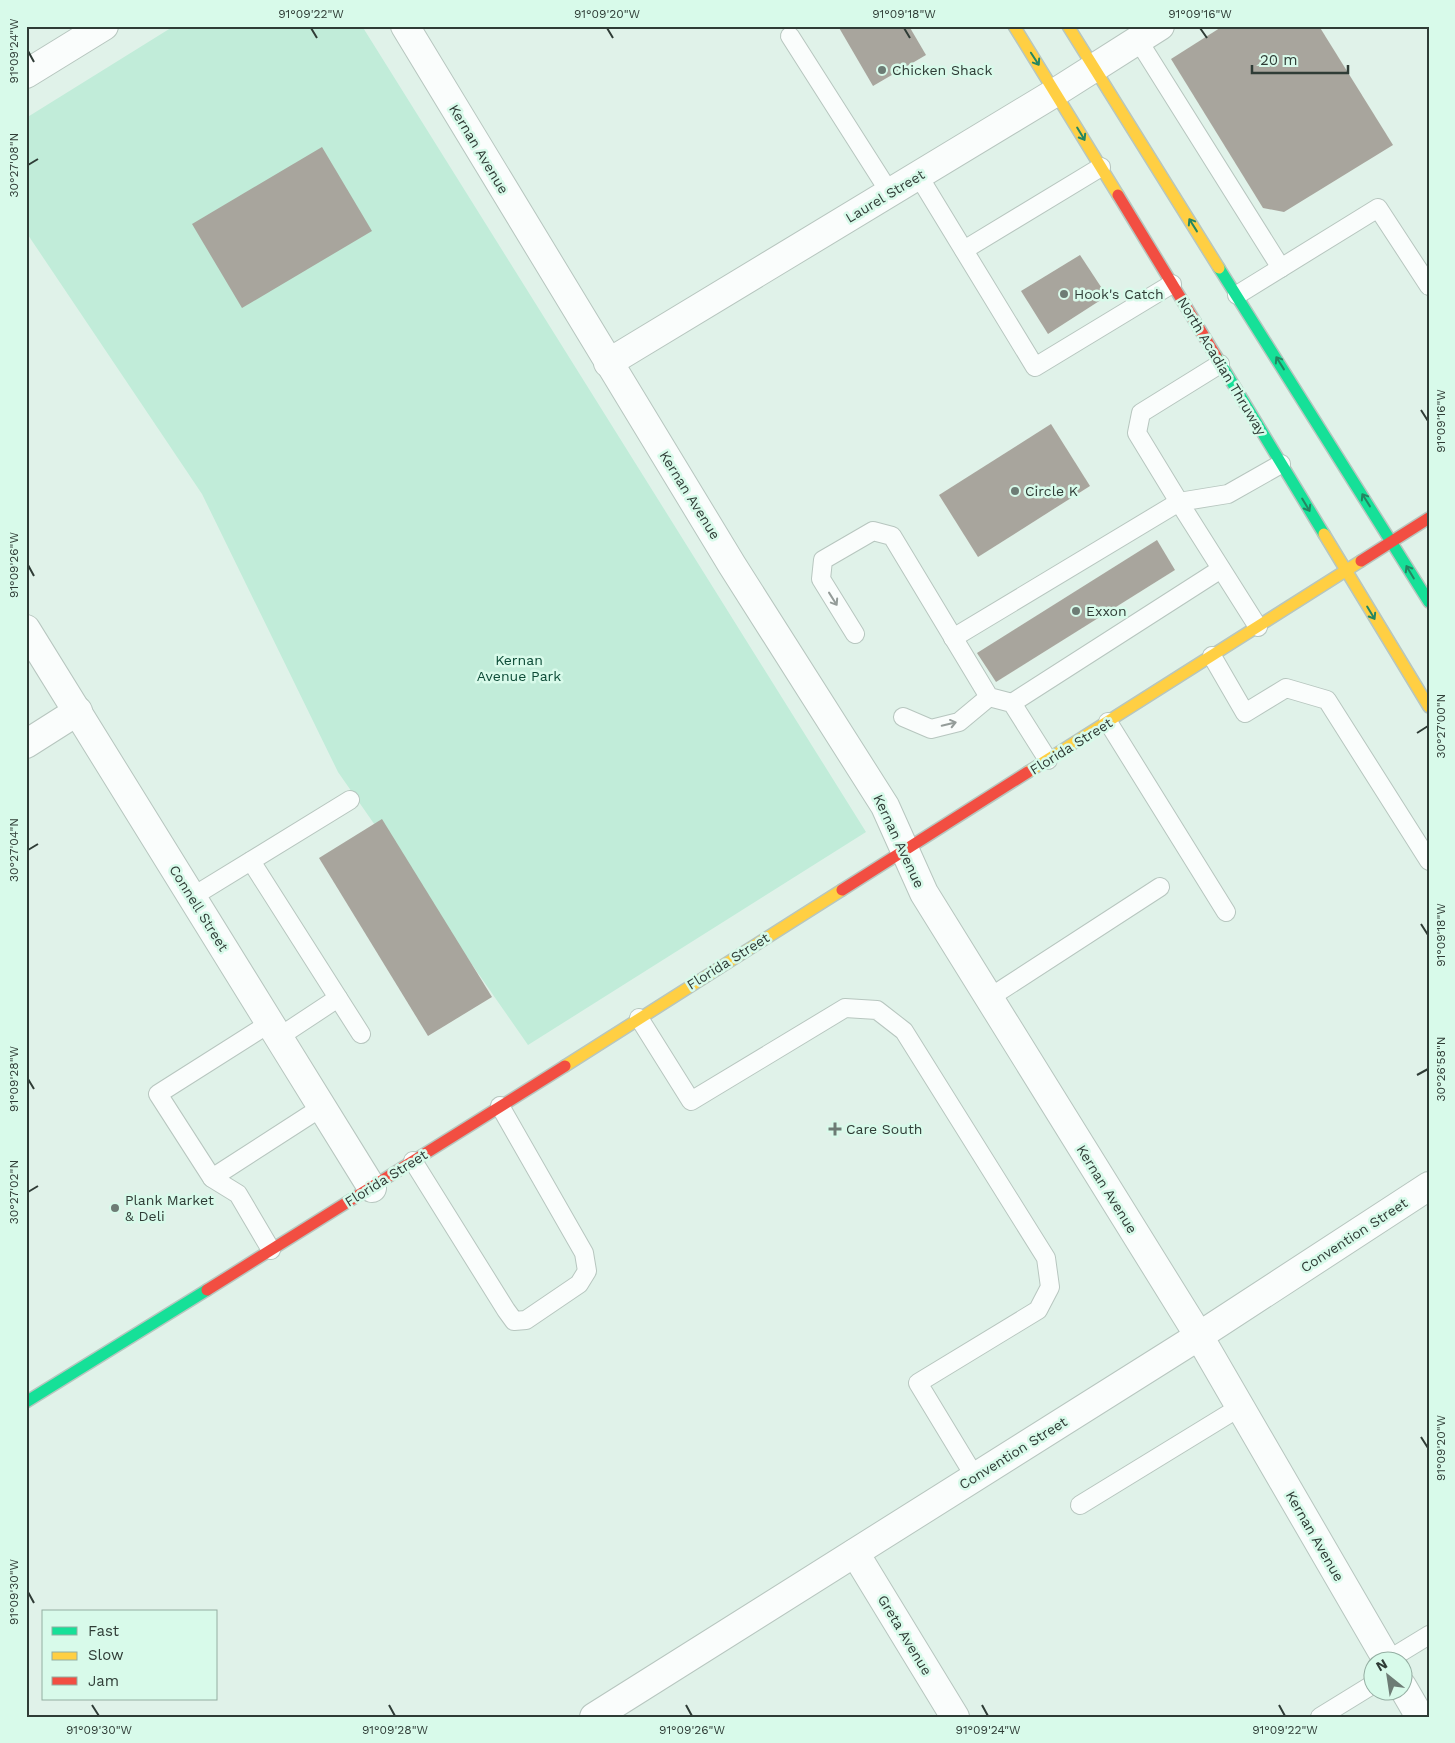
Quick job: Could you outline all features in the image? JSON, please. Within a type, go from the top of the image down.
[{"type":"main road","name":"North Acadian Thruway","points":[[1014,26],[1056,92],[1429,707]]},
{"type":"main road","points":[[1068,26],[1429,602]]},
{"type":"main road","name":"Florida Street","points":[[26,1402],[372,1188],[1429,518]]},
{"type":"street","points":[[26,74],[104,26]]},
{"type":"street","name":"Kernan Avenue","points":[[404,26],[732,565],[885,806],[924,893],[1199,1336],[1382,1650]]},
{"type":"street","name":"Laurel Street","points":[[608,363],[1056,92],[1149,33]]},
{"type":"street","name":"Connell Street","points":[[26,629],[372,1188]]},
{"type":"street","points":[[26,744],[78,711]]},
{"type":"street","name":"Convention Street","points":[[594,1717],[1199,1336],[1429,1186]]},
{"type":"street","name":"Greta Avenue","points":[[856,1553],[955,1717]]},
{"type":"street","points":[[1410,1700],[1420,1717]]},
{"type":"lane","points":[[1149,33],[1281,268]]},
{"type":"lane","points":[[790,36],[890,193]]},
{"type":"lane","points":[[964,250],[1101,167]]},
{"type":"lane","points":[[918,175],[1035,367],[1172,284]]},
{"type":"lane","points":[[1237,295],[1378,208],[1429,286]]},
{"type":"lane","points":[[1220,364],[1141,413],[1137,433],[1258,627]]},
{"type":"lane","points":[[954,638],[1179,502],[1228,494],[1281,464]]},
{"type":"lane","points":[[855,634],[821,579],[823,560],[873,531],[892,536],[989,697],[1012,703],[1048,760]]},
{"type":"lane","points":[[1012,703],[1222,569]]},
{"type":"lane","points":[[1212,656],[1246,713],[1286,688],[1327,700],[1429,861]]},
{"type":"lane","points":[[903,717],[931,729],[959,722],[989,697]]},
{"type":"lane","points":[[1108,722],[1226,912]]},
{"type":"lane","points":[[192,897],[350,800]]},
{"type":"lane","points":[[250,861],[361,1034]]},
{"type":"lane","points":[[989,998],[1160,887]]},
{"type":"lane","points":[[271,1250],[238,1194],[212,1178],[158,1094],[274,1030],[338,998]]},
{"type":"lane","points":[[638,1018],[691,1101],[845,1008],[877,1010],[904,1032],[1046,1258],[1050,1287],[1038,1310],[918,1383],[975,1477]]},
{"type":"lane","points":[[414,1161],[510,1316],[514,1321],[526,1320],[579,1284],[586,1271],[584,1253],[500,1106]]},
{"type":"lane","points":[[212,1178],[322,1107]]},
{"type":"lane","points":[[1080,1505],[1240,1406]]},
{"type":"lane","points":[[1404,1650],[1429,1635]]},
{"type":"lane","points":[[1320,1717],[1362,1691]]},
{"type":"green space","name":"Kernan Avenue Park","points":[[174,26],[362,26],[866,832],[528,1045],[338,772],[202,494],[26,232],[26,118]]},
{"type":"building","name":"Chicken Shack","points":[[838,26],[909,26],[926,55],[873,86]]},
{"type":"building","points":[[1223,26],[1319,26],[1393,145],[1284,212],[1263,208],[1171,59]]},
{"type":"building","points":[[322,147],[372,231],[242,308],[192,224]]},
{"type":"building","name":"Hook's Catch","points":[[1080,255],[1107,296],[1048,334],[1021,291]]},
{"type":"building","name":"Circle K","points":[[1051,424],[1090,486],[978,557],[939,495]]},
{"type":"building","name":"Exxon","points":[[1157,540],[1175,570],[996,682],[977,653]]},
{"type":"building","points":[[382,819],[492,997],[428,1036],[319,858]]},
{"type":"traffic: fast","points":[[1219,268],[1429,602]]},
{"type":"traffic: fast","points":[[1216,356],[1324,534]]},
{"type":"traffic: fast","points":[[26,1402],[207,1290]]},
{"type":"traffic: slow","points":[[1014,26],[1118,195]]},
{"type":"traffic: slow","points":[[1068,26],[1219,268]]},
{"type":"traffic: slow","points":[[1324,534],[1429,707]]},
{"type":"traffic: slow","points":[[1028,772],[1361,561]]},
{"type":"traffic: slow","points":[[565,1066],[842,890]]},
{"type":"traffic: jam","points":[[1118,195],[1216,356]]},
{"type":"traffic: jam","points":[[1361,561],[1429,518]]},
{"type":"traffic: jam","points":[[842,890],[1028,772]]},
{"type":"traffic: jam","points":[[207,1290],[565,1066]]},
{"type":"place","name":"Chicken Shack","points":[[882,70]]},
{"type":"place","name":"Hook's Catch","points":[[1064,294]]},
{"type":"place","name":"Circle K","points":[[1015,491]]},
{"type":"place","name":"Exxon","points":[[1076,611]]},
{"type":"place","name":"Care South","points":[[835,1129]]},
{"type":"place","name":"Plank Market & Deli","points":[[115,1208]]}]
